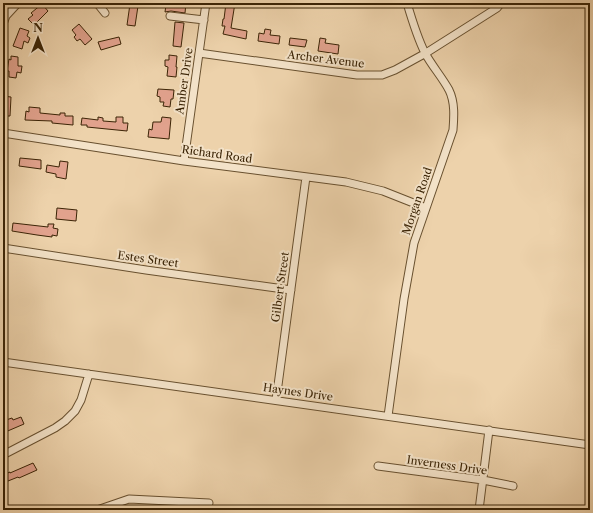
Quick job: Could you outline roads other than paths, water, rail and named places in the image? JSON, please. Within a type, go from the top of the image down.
[{"type":"street","points":[[3,24],[6,16],[18,3]]},
{"type":"street","points":[[97,3],[105,13]]},
{"type":"street","name":"Amber Drive","points":[[184,161],[206,3]]},
{"type":"street","name":"Morgan Road","points":[[388,416],[404,298],[414,243],[453,130],[454,118],[453,104],[449,91],[426,53],[414,28],[406,3]]},
{"type":"street","name":"Archer Avenue","points":[[199,53],[356,75],[382,75],[396,70],[426,53],[497,8],[501,3]]},
{"type":"street","points":[[170,16],[204,20]]},
{"type":"street","name":"Richard Road","points":[[3,133],[184,161],[346,182],[383,191],[426,208]]},
{"type":"street","name":"Gilbert Street","points":[[276,400],[306,177]]},
{"type":"street","name":"Estes Street","points":[[3,248],[291,290]]},
{"type":"street","name":"Haynes Drive","points":[[3,362],[590,445]]},
{"type":"street","points":[[3,455],[55,428],[65,421],[75,411],[81,400],[89,374]]},
{"type":"street","points":[[479,510],[489,430]]},
{"type":"street","name":"Inverness Drive","points":[[378,466],[483,480],[513,486]]},
{"type":"street","points":[[97,510],[128,499],[209,503]]}]
